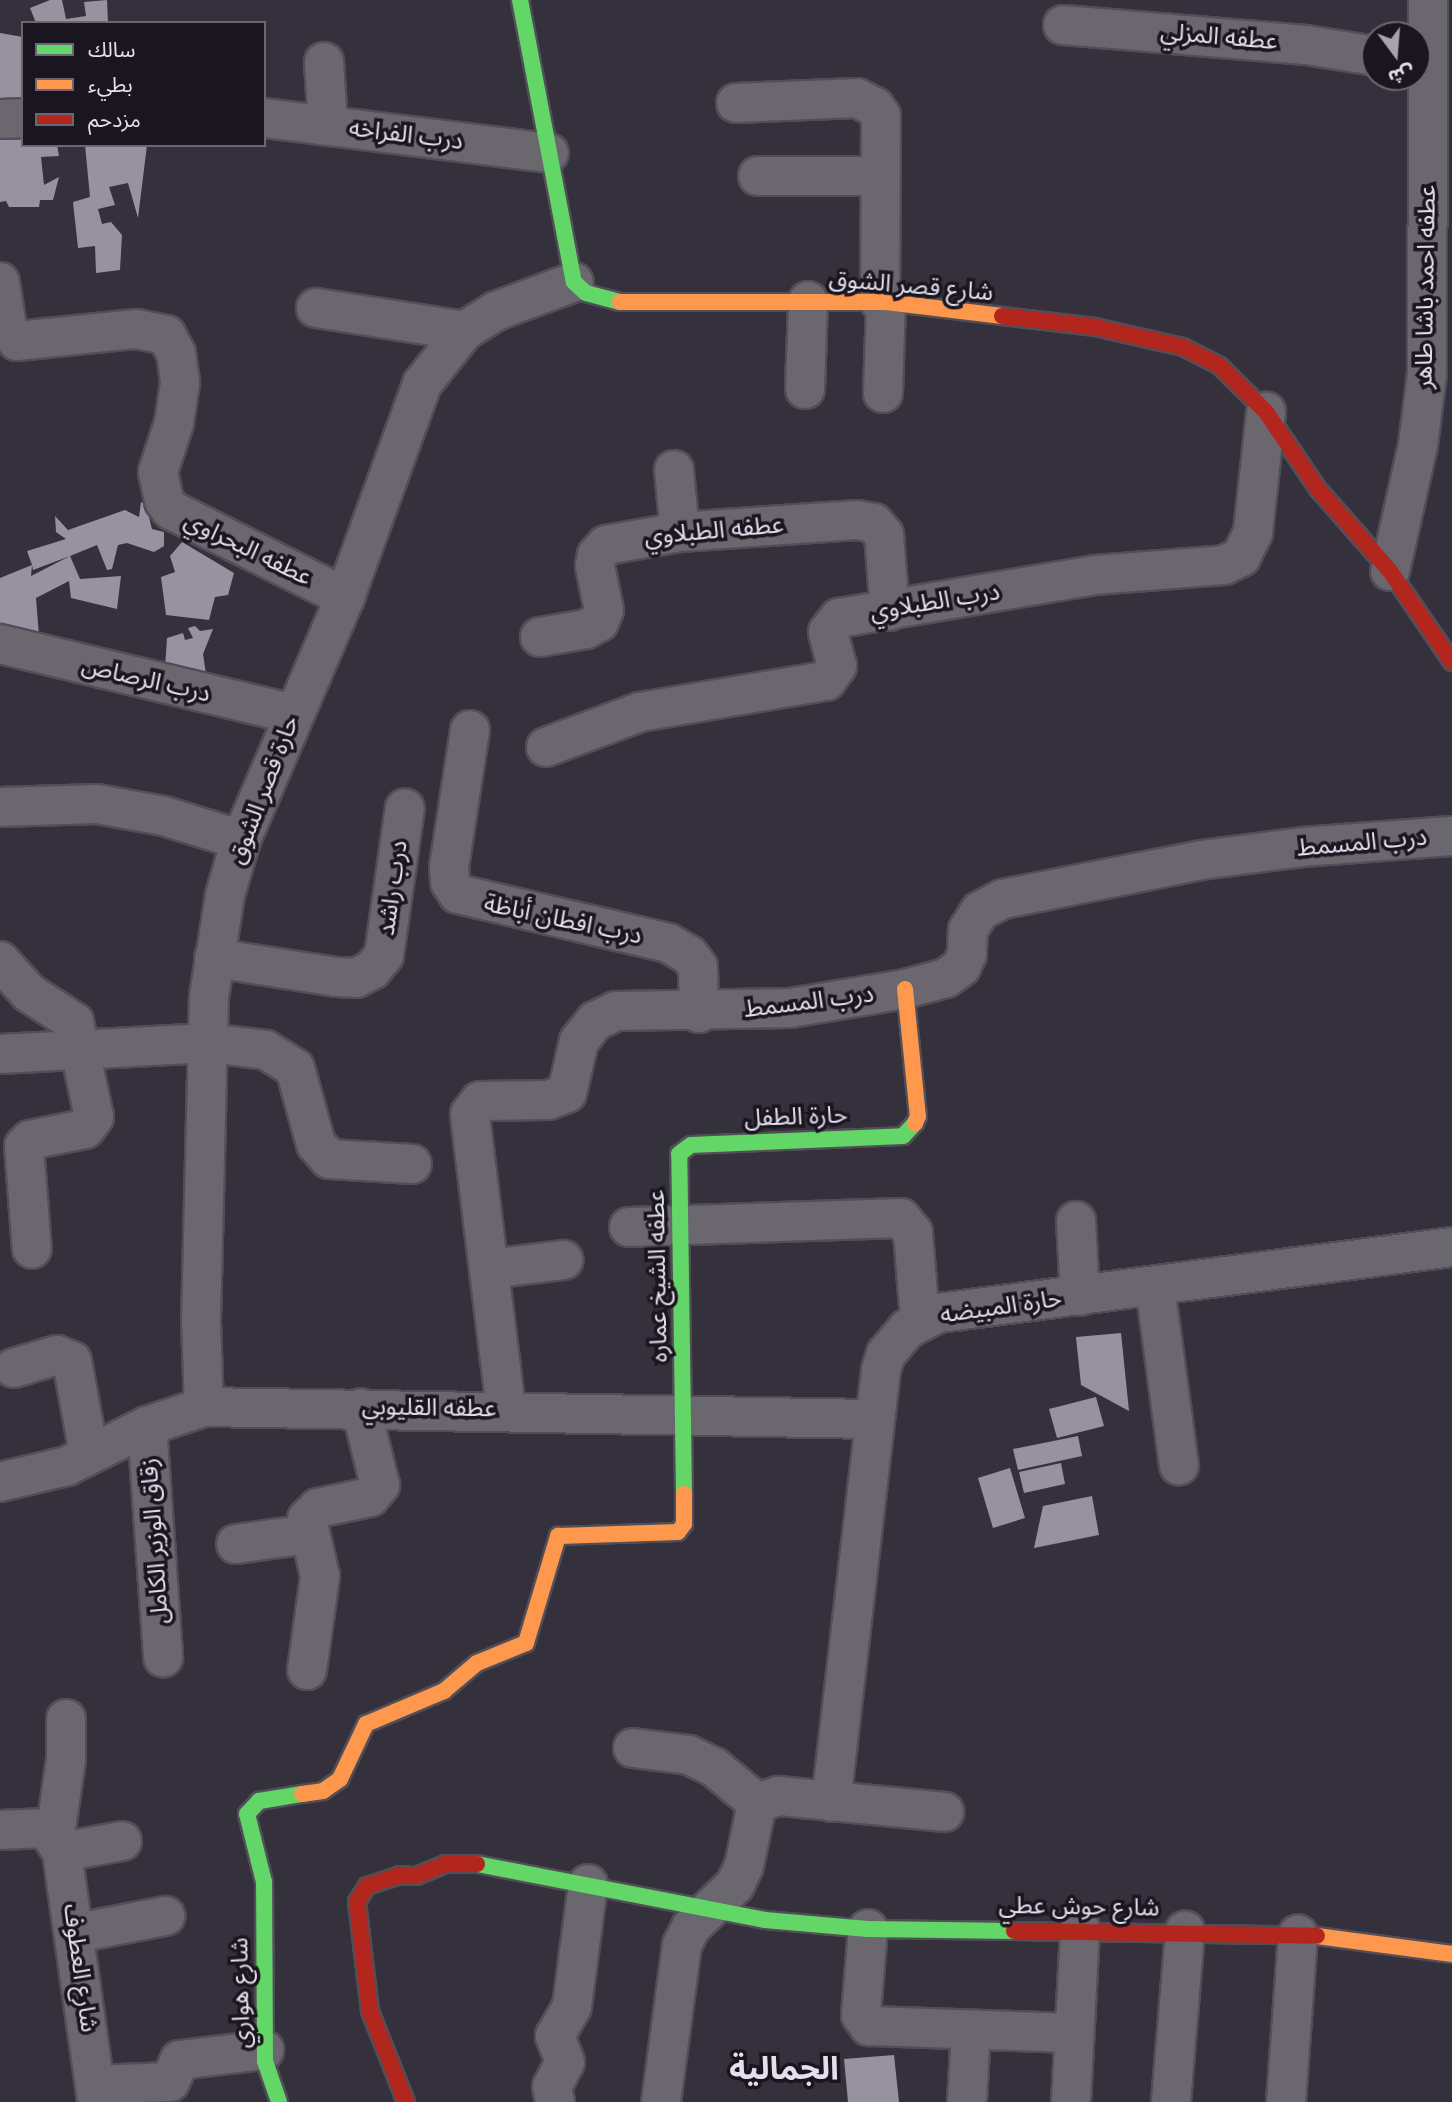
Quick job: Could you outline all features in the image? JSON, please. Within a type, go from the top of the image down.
[{"type":"street","points":[[520,0],[574,282]]},
{"type":"street","name":"عطفه احمد باشا طاهر","points":[[1431,28],[1436,6]]},
{"type":"street","name":"عطفه المزلي","points":[[1063,25],[1292,44],[1361,54]]},
{"type":"street","points":[[324,62],[328,126]]},
{"type":"street","name":"عطفه احمد باشا طاهر","points":[[1390,571],[1418,445],[1427,374],[1423,91]]},
{"type":"street","points":[[736,103],[866,99],[881,116],[878,176],[883,393]]},
{"type":"street","points":[[0,118],[21,118]]},
{"type":"street","name":"درب الفراخه","points":[[266,118],[549,153]]},
{"type":"street","points":[[758,176],[878,176]]},
{"type":"street","name":"عطفه البحراوي","points":[[0,282],[7,328],[17,341],[136,329],[166,335],[176,353],[180,383],[174,423],[158,472],[163,500],[171,510],[345,597]]},
{"type":"street","name":"شارع قصر الشوق","points":[[574,282],[586,293],[609,302],[883,302],[1095,327],[1183,347],[1220,366],[1266,412],[1318,489],[1390,571],[1452,662]]},
{"type":"street","name":"حارة قصر الشوق","points":[[204,1407],[201,1321],[214,958],[241,839],[345,597],[422,384],[464,331],[496,311],[574,282]]},
{"type":"street","points":[[805,389],[808,301]]},
{"type":"street","points":[[316,308],[464,331]]},
{"type":"street","name":"درب الطبلاوي","points":[[546,747],[640,712],[826,681],[837,666],[828,632],[832,622],[1095,575],[1224,565],[1241,557],[1253,532],[1266,412]]},
{"type":"street","points":[[674,470],[680,532]]},
{"type":"street","name":"عطفه الطبلاوي","points":[[540,637],[586,629],[599,621],[604,610],[595,566],[597,555],[607,545],[618,539],[680,532],[857,520],[874,523],[884,535],[890,611]]},
{"type":"street","name":"درب الرصاص","points":[[0,644],[293,714]]},
{"type":"street","name":"درب افطان أباظة","points":[[470,730],[449,867],[450,882],[458,894],[668,943],[689,955],[698,967],[699,1013]]},
{"type":"street","points":[[0,807],[97,804],[164,816],[241,839]]},
{"type":"street","name":"درب راشد","points":[[214,958],[337,977],[356,978],[372,970],[384,955],[405,808]]},
{"type":"street","name":"درب المسمط","points":[[506,1409],[472,1107],[490,1100],[560,1098],[572,1083],[579,1041],[595,1021],[616,1011],[699,1013],[790,1008],[905,989],[946,978],[961,967],[967,954],[968,930],[980,911],[1003,899],[1201,860],[1452,836]]},
{"type":"street","points":[[0,961],[29,992],[68,1016],[83,1050],[92,1122],[85,1129],[30,1140],[21,1154],[32,1249]]},
{"type":"street","name":"حارة الطفل","points":[[691,1144],[903,1136],[911,1131],[918,1116],[905,989]]},
{"type":"street","points":[[0,1054],[209,1044],[266,1050],[295,1068],[316,1144],[329,1159],[412,1164]]},
{"type":"street","name":"عطفه الشيخ عماره","points":[[264,1882],[246,1822],[252,1806],[323,1790],[340,1779],[366,1724],[444,1691],[477,1664],[526,1643],[558,1536],[678,1532],[684,1524],[679,1154],[691,1144]]},
{"type":"street","points":[[629,1227],[901,1218],[913,1233],[920,1320]]},
{"type":"street","points":[[1076,1221],[1080,1296]]},
{"type":"street","name":"حارة المبيضه","points":[[831,1801],[873,1419],[887,1354],[920,1320],[939,1313],[1452,1247]]},
{"type":"street","points":[[489,1269],[563,1260]]},
{"type":"street","points":[[1156,1286],[1179,1465]]},
{"type":"street","points":[[13,1368],[57,1355],[72,1361],[89,1454]]},
{"type":"street","name":"عطفه القليوبي","points":[[0,1482],[67,1466],[147,1426],[204,1407],[506,1409],[873,1419]]},
{"type":"street","points":[[307,1670],[320,1576],[308,1534],[307,1519],[318,1508],[370,1497],[379,1489],[361,1408]]},
{"type":"street","name":"زقاق الوزير الكامل","points":[[147,1426],[163,1657]]},
{"type":"street","points":[[236,1544],[308,1534]]},
{"type":"street","name":"شارع العطوف","points":[[66,1718],[66,1760],[58,1844],[76,1933],[96,2093]]},
{"type":"street","points":[[633,1748],[661,1749],[701,1761],[738,1783],[757,1803]]},
{"type":"street","points":[[757,1803],[779,1796],[944,1812]]},
{"type":"street","points":[[661,2102],[677,1965],[691,1927],[735,1885],[744,1866],[757,1803]]},
{"type":"street","points":[[0,1830],[36,1825],[58,1844],[122,1841]]},
{"type":"street","name":"شارع حوش عطي","points":[[406,2102],[370,2011],[357,1902],[367,1886],[468,1862],[588,1884],[706,1911],[868,1929],[1080,1928],[1298,1934],[1452,1954]]},
{"type":"street","name":"شارع هواري","points":[[264,1882],[264,2050],[279,2102]]},
{"type":"street","points":[[555,2102],[552,2088],[565,2062],[555,2036],[572,2006],[588,1884]]},
{"type":"street","points":[[76,1933],[165,1916]]},
{"type":"street","points":[[1071,2102],[1080,1928]]},
{"type":"street","points":[[868,1929],[862,2015],[865,2023],[877,2028],[1073,2033]]},
{"type":"street","points":[[1171,2102],[1185,1931]]},
{"type":"street","points":[[1286,2102],[1298,1934]]},
{"type":"street","points":[[967,2102],[971,2030]]},
{"type":"street","points":[[96,2093],[170,2082],[180,2060],[264,2050]]},
{"type":"building","points":[[50,0],[62,0],[66,19],[86,16],[84,2],[107,0],[108,21],[35,21],[30,8]]},
{"type":"building","points":[[0,33],[21,37],[21,106],[0,106]]},
{"type":"building","points":[[21,127],[21,147],[57,147],[59,156],[41,157],[44,185],[59,177],[53,200],[40,200],[39,207],[9,207],[6,201],[0,202],[0,133]]},
{"type":"building","points":[[85,147],[147,147],[138,218],[128,183],[109,187],[115,205],[98,209],[102,224],[111,222],[122,235],[120,270],[96,273],[95,246],[78,248],[73,202],[90,197]]},
{"type":"building","points":[[141,502],[181,523],[173,532],[149,517],[152,529],[164,532],[164,546],[154,552],[127,543],[118,545],[112,569],[107,570],[97,545],[33,570],[27,551],[66,539],[56,532],[55,516],[68,530],[125,510],[139,517]]},
{"type":"building","points":[[182,542],[234,573],[228,595],[215,597],[209,620],[166,615],[161,577],[175,572],[170,556]]},
{"type":"building","points":[[70,556],[80,579],[121,576],[117,609],[71,598],[69,581],[36,598],[40,648],[0,632],[0,578],[32,565],[31,576]]},
{"type":"building","points":[[195,626],[200,631],[213,629],[203,654],[206,674],[165,668],[167,638],[183,633],[185,640],[193,638],[188,628]]},
{"type":"building","points":[[1121,1333],[1129,1411],[1081,1385],[1076,1337]]},
{"type":"building","points":[[1096,1397],[1104,1426],[1057,1438],[1049,1409]]},
{"type":"building","points":[[1078,1436],[1082,1456],[1018,1470],[1013,1449]]},
{"type":"building","points":[[1061,1463],[1065,1484],[1024,1493],[1019,1472]]},
{"type":"building","points":[[1010,1468],[1025,1518],[993,1528],[978,1478]]},
{"type":"building","points":[[1092,1496],[1099,1535],[1034,1548],[1043,1506]]},
{"type":"building","points":[[894,2055],[899,2102],[848,2102],[844,2059]]},
{"type":"traffic: fast","points":[[520,0],[574,282],[586,293],[620,302]]},
{"type":"traffic: fast","points":[[684,1494],[679,1154],[691,1145],[903,1136],[915,1123]]},
{"type":"traffic: fast","points":[[279,2102],[265,2061],[264,1882],[247,1814],[259,1801],[302,1794]]},
{"type":"traffic: fast","points":[[477,1864],[765,1920],[868,1929],[1014,1931]]},
{"type":"traffic: slow","points":[[620,302],[886,302],[1002,316]]},
{"type":"traffic: slow","points":[[905,989],[918,1116],[915,1123]]},
{"type":"traffic: slow","points":[[302,1794],[323,1791],[340,1779],[366,1724],[444,1691],[477,1663],[526,1643],[558,1536],[678,1532],[684,1524],[684,1494]]},
{"type":"traffic: slow","points":[[1317,1936],[1452,1954]]},
{"type":"traffic: jam","points":[[1002,316],[1095,327],[1183,347],[1220,366],[1266,412],[1318,489],[1390,571],[1452,662]]},
{"type":"traffic: jam","points":[[406,2102],[370,2011],[357,1902],[367,1886],[400,1875],[416,1876],[446,1864],[477,1864]]},
{"type":"traffic: jam","points":[[1014,1931],[1317,1936]]},
{"type":"district","name":"الجمالية","points":[[784,2068]]}]
